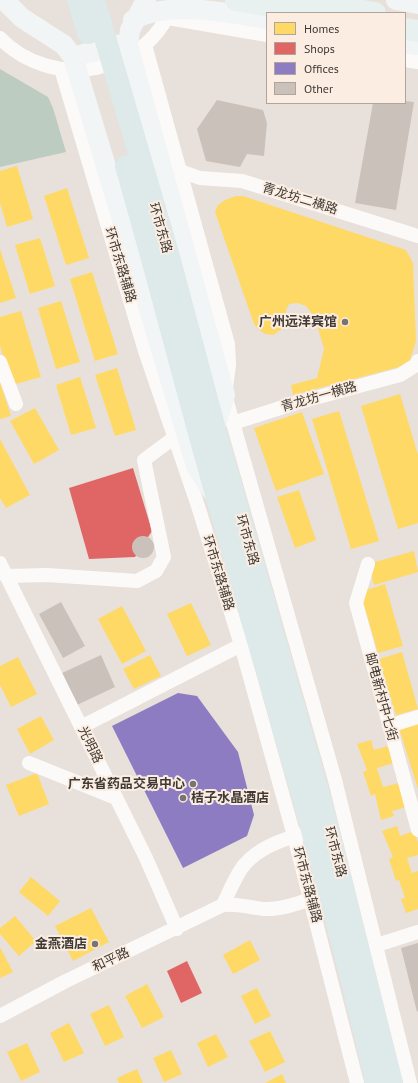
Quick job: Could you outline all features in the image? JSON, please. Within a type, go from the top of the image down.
[{"type":"highway","name":"环市东路","points":[[78,0],[164,299],[215,424],[207,502],[304,833],[320,896],[376,1083]]},
{"type":"highway","name":"环市东路","points":[[94,0],[183,308],[326,816],[392,1083]]},
{"type":"main road","points":[[146,0],[130,30],[136,45],[173,209],[225,395],[215,424]]},
{"type":"main road","points":[[236,0],[304,12]]},
{"type":"main road","points":[[298,0],[369,12]]},
{"type":"main road","points":[[396,0],[418,4]]},
{"type":"main road","points":[[9,3],[30,24],[64,45],[67,63],[123,222],[207,502]]},
{"type":"main road","points":[[47,34],[76,40],[96,39],[114,32],[136,17],[156,9],[179,6],[261,12]]},
{"type":"main road","points":[[406,18],[418,20]]},
{"type":"main road","points":[[406,29],[418,31]]},
{"type":"main road","points":[[406,43],[418,45]]},
{"type":"main road","points":[[67,63],[111,46],[136,45]]},
{"type":"street","points":[[175,0],[168,18],[156,35],[136,45],[180,171],[228,344],[230,365],[225,395]]},
{"type":"street","points":[[168,18],[266,35]]},
{"type":"street","points":[[0,38],[22,55],[44,65],[67,63]]},
{"type":"street","points":[[406,60],[418,62]]},
{"type":"street","name":"环市东路辅路","points":[[67,63],[145,351],[175,437],[207,502],[240,645],[304,833]]},
{"type":"street","name":"青龙坊二横路","points":[[180,171],[200,178],[242,181],[418,236]]},
{"type":"street","name":"青龙坊一横路","points":[[215,424],[400,374],[416,365],[418,361]]},
{"type":"street","points":[[0,362],[16,404]]},
{"type":"street","points":[[3,570],[47,575],[137,581],[156,570],[164,557],[144,460],[154,450],[175,437],[196,466],[215,424]]},
{"type":"street","points":[[215,424],[335,780],[410,1083]]},
{"type":"street","name":"邮电新村中七街","points":[[368,564],[356,603],[418,830]]},
{"type":"street","name":"光明路","points":[[3,570],[146,858],[177,929]]},
{"type":"street","points":[[81,727],[240,645]]},
{"type":"street","points":[[389,726],[418,717]]},
{"type":"street","points":[[29,763],[116,798]]},
{"type":"street","points":[[223,906],[229,891],[244,864],[256,854],[304,833]]},
{"type":"street","name":"环市东路辅路","points":[[320,896],[357,1083]]},
{"type":"street","name":"和平路","points":[[0,1016],[64,982],[223,906],[242,904],[263,909],[274,909],[320,896]]},
{"type":"street","points":[[377,945],[418,932]]},
{"type":"green space","points":[[0,69],[48,97],[53,108],[66,152],[0,167]]},
{"type":"building: Homes","points":[[17,166],[33,219],[7,227],[0,203],[0,171]]},
{"type":"building: Homes","points":[[67,188],[89,258],[66,265],[44,196]]},
{"type":"building: Homes","points":[[236,196],[243,196],[406,250],[413,263],[416,341],[410,360],[399,367],[293,395],[291,385],[317,378],[324,349],[315,318],[306,306],[297,303],[289,304],[282,329],[273,335],[265,334],[254,324],[215,212],[218,205],[225,200]]},
{"type":"building: Homes","points":[[40,238],[55,286],[30,294],[15,245]]},
{"type":"building: Homes","points":[[0,249],[16,298],[0,303]]},
{"type":"building: Homes","points":[[92,272],[118,354],[95,361],[70,279]]},
{"type":"building: Homes","points":[[61,301],[80,362],[56,369],[38,308]]},
{"type":"building: Homes","points":[[21,311],[41,377],[12,385],[0,346],[0,317]]},
{"type":"building: Homes","points":[[117,368],[136,430],[115,436],[95,375]]},
{"type":"building: Homes","points":[[80,377],[96,428],[71,435],[56,385]]},
{"type":"building: Homes","points":[[0,382],[11,416],[0,419]]},
{"type":"building: Homes","points":[[400,394],[418,455],[418,523],[398,529],[361,406]]},
{"type":"building: Homes","points":[[35,408],[59,450],[34,464],[10,421]]},
{"type":"building: Homes","points":[[339,411],[379,541],[351,549],[312,419]]},
{"type":"building: Homes","points":[[302,412],[324,474],[276,491],[254,428]]},
{"type":"building: Homes","points":[[0,439],[30,495],[6,508],[0,498]]},
{"type":"building: Homes","points":[[299,490],[316,540],[295,548],[277,497]]},
{"type":"building: Homes","points":[[414,551],[418,572],[374,585],[368,564]]},
{"type":"building: Homes","points":[[385,584],[403,646],[378,653],[360,592]]},
{"type":"building: Homes","points":[[191,603],[211,645],[187,656],[167,614]]},
{"type":"building: Homes","points":[[122,606],[146,651],[122,664],[98,619]]},
{"type":"building: Homes","points":[[402,652],[418,709],[396,715],[379,659]]},
{"type":"building: Homes","points":[[150,655],[161,676],[134,689],[123,669]]},
{"type":"building: Homes","points":[[18,657],[37,694],[11,707],[0,685],[0,666]]},
{"type":"building: Homes","points":[[41,716],[54,740],[30,754],[17,729]]},
{"type":"building: Homes","points":[[418,722],[418,789],[399,728]]},
{"type":"building: Homes","points":[[371,740],[374,750],[388,746],[394,763],[377,768],[383,787],[399,783],[406,807],[392,811],[394,816],[381,820],[375,794],[371,796],[363,772],[367,770],[357,744]]},
{"type":"building: Homes","points":[[37,773],[49,804],[19,816],[6,785]]},
{"type":"building: Homes","points":[[397,826],[400,836],[414,831],[418,843],[418,855],[407,858],[412,873],[418,871],[418,909],[406,913],[401,899],[405,898],[399,880],[396,881],[389,859],[393,857],[382,831]]},
{"type":"building: Homes","points":[[31,877],[60,901],[48,916],[19,892]]},
{"type":"building: Homes","points":[[91,908],[109,942],[73,961],[55,926]]},
{"type":"building: Homes","points":[[15,916],[36,941],[19,956],[0,934],[0,928]]},
{"type":"building: Homes","points":[[250,940],[260,960],[233,974],[223,955]]},
{"type":"building: Homes","points":[[0,947],[13,972],[0,978]]},
{"type":"building: Homes","points":[[147,984],[164,1017],[142,1028],[125,996]]},
{"type":"building: Homes","points":[[257,988],[271,1016],[255,1024],[241,996]]},
{"type":"building: Homes","points":[[109,1005],[124,1037],[105,1046],[90,1014]]},
{"type":"building: Homes","points":[[69,1023],[84,1053],[64,1062],[50,1033]]},
{"type":"building: Homes","points":[[270,1031],[285,1062],[265,1072],[249,1041]]},
{"type":"building: Homes","points":[[216,1034],[228,1057],[208,1067],[197,1043]]},
{"type":"building: Homes","points":[[27,1043],[40,1072],[21,1081],[7,1052]]},
{"type":"building: Homes","points":[[171,1050],[182,1074],[164,1082],[153,1058]]},
{"type":"building: Homes","points":[[137,1069],[143,1083],[119,1083],[117,1078]]},
{"type":"building: Homes","points":[[282,1074],[286,1083],[265,1083]]},
{"type":"building: Shops","points":[[133,468],[152,531],[135,557],[89,559],[69,488]]},
{"type":"building: Shops","points":[[187,961],[202,993],[181,1003],[167,971]]},
{"type":"building: Offices","name":"广东省药品交易中心","points":[[178,693],[197,696],[238,752],[254,815],[247,836],[183,868],[112,726]]},
{"type":"building: Other","points":[[217,100],[263,110],[267,123],[264,156],[247,154],[240,167],[206,161],[197,129]]},
{"type":"building: Other","points":[[406,101],[414,102],[396,210],[355,203],[373,104],[406,104]]},
{"type":"building: Other","points":[[143,536],[151,539],[154,547],[151,555],[143,558],[135,555],[132,547],[135,539]]},
{"type":"building: Other","points":[[61,602],[85,646],[63,658],[39,614]]},
{"type":"building: Other","points":[[101,655],[115,687],[77,705],[62,673]]},
{"type":"building: Other","points":[[418,943],[418,1011],[417,1012],[401,948]]},
{"type":"place","name":"广州远洋宾馆","points":[[345,322]]},
{"type":"place","name":"广东省药品交易中心","points":[[193,784]]},
{"type":"place","name":"桔子水晶酒店","points":[[183,798]]},
{"type":"place","name":"金燕酒店","points":[[95,944]]}]
